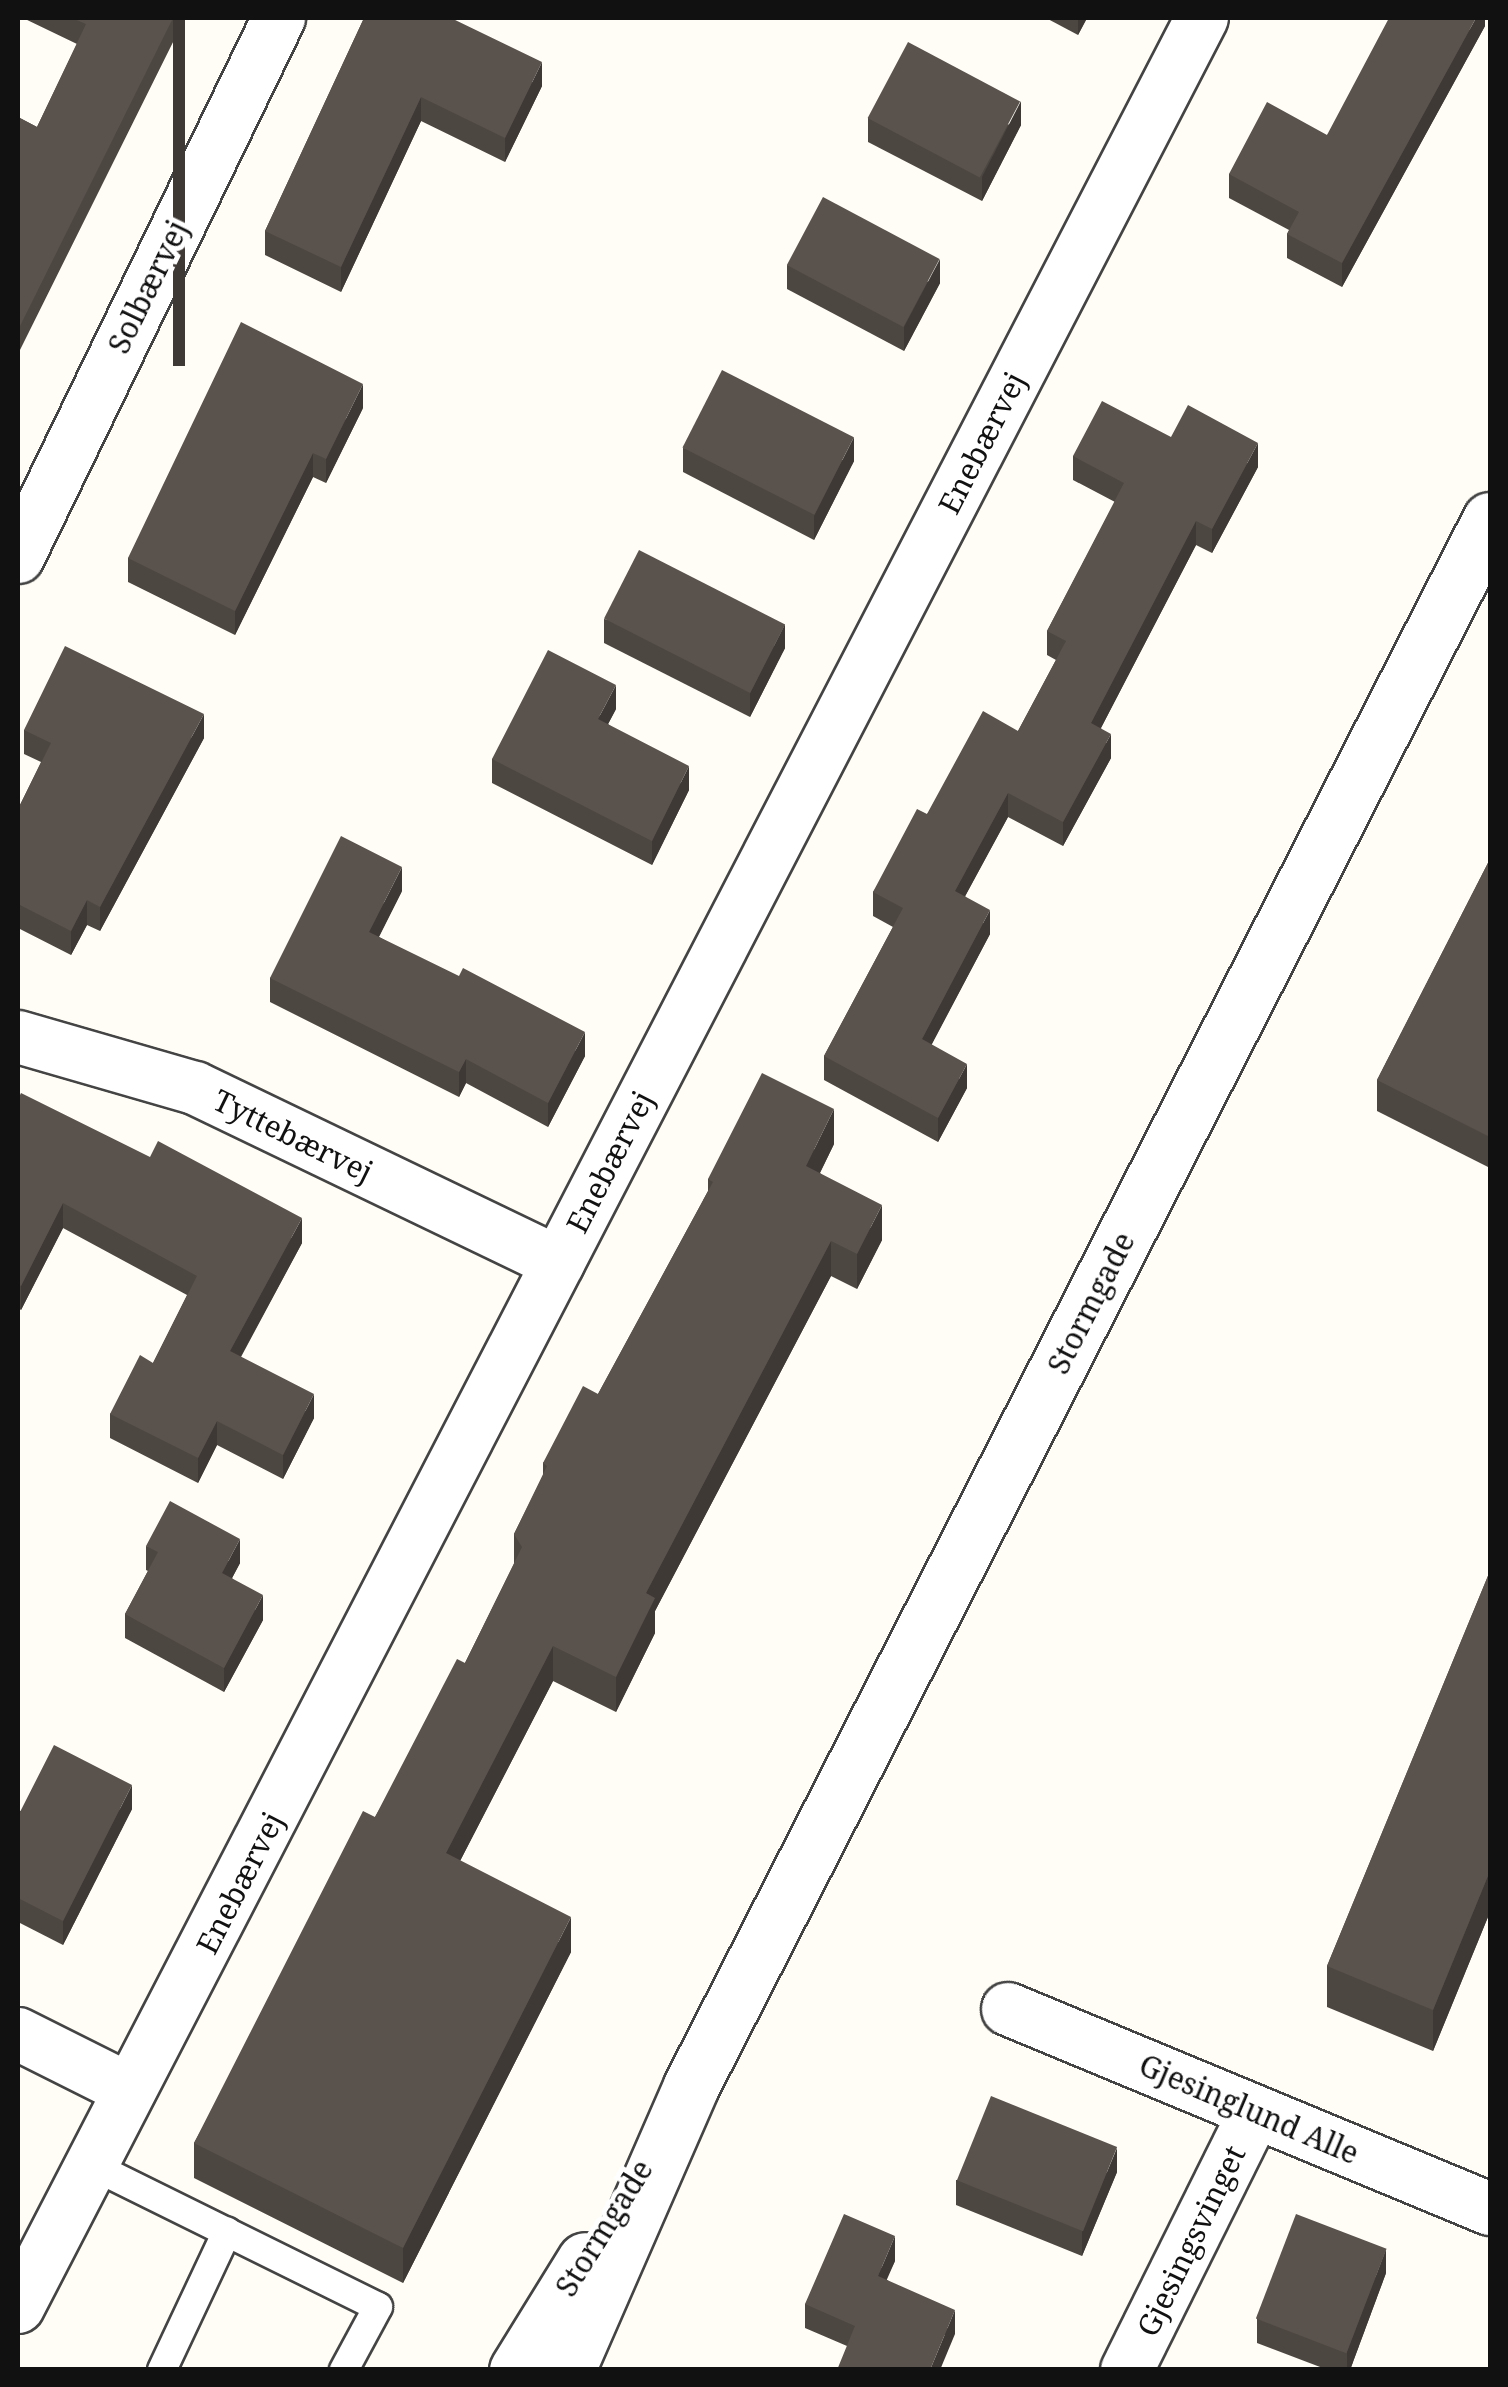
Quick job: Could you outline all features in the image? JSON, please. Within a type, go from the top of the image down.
[{"type":"street","name":"Solbærvej","points":[[18,556],[280,18]]},
{"type":"street","name":"Enebærvej","points":[[18,2307],[1202,18]]},
{"type":"street","name":"Stormgade","points":[[567,2370],[691,2086],[1490,520]]},
{"type":"street","name":"Tyttebærvej","points":[[18,1037],[195,1088],[558,1264]]},
{"type":"street","name":"Gjesinglund Alle","points":[[1008,2009],[1490,2209]]},
{"type":"street","points":[[18,2034],[130,2090]]},
{"type":"street","name":"Stormgade","points":[[517,2370],[691,2086]]},
{"type":"street","name":"Gjesingsvinget","points":[[1127,2370],[1255,2112]]},
{"type":"lane","points":[[92,2164],[378,2308],[344,2370]]},
{"type":"lane","points":[[162,2370],[228,2232]]},
{"type":"building","points":[[72,18],[173,18],[18,330],[18,117],[37,127],[86,24]]},
{"type":"building","points":[[364,18],[451,18],[542,62],[505,138],[421,97],[341,267],[265,231]]},
{"type":"building","points":[[1389,18],[1476,18],[1342,263],[1287,234],[1299,212],[1229,174],[1267,102],[1327,135]]},
{"type":"building","points":[[908,42],[1020,102],[980,178],[868,118]]},
{"type":"building","points":[[823,197],[940,259],[903,327],[787,265]]},
{"type":"building","points":[[241,322],[363,384],[326,459],[313,453],[235,611],[128,558]]},
{"type":"building","points":[[722,370],[854,437],[814,515],[683,448]]},
{"type":"building","points":[[1102,401],[1171,437],[1188,405],[1258,443],[1212,529],[1196,521],[1091,723],[1111,734],[1063,822],[1008,793],[955,891],[990,910],[922,1039],[967,1064],[938,1118],[824,1056],[903,908],[873,892],[917,809],[927,814],[983,711],[1018,731],[1066,641],[1047,631],[1124,483],[1073,456]]},
{"type":"building","points":[[639,550],[785,624],[750,693],[604,619]]},
{"type":"building","points":[[65,646],[204,714],[100,907],[87,900],[71,931],[18,904],[18,809],[51,743],[24,730]]},
{"type":"building","points":[[548,650],[616,685],[598,719],[689,766],[652,841],[492,759]]},
{"type":"building","points":[[341,836],[402,867],[369,932],[459,976],[463,968],[585,1032],[548,1103],[466,1059],[459,1072],[270,978]]},
{"type":"building","points":[[1490,859],[1490,1137],[1377,1080]]},
{"type":"building","points":[[762,1073],[834,1109],[806,1166],[882,1205],[857,1254],[831,1241],[646,1593],[655,1598],[616,1677],[553,1646],[446,1853],[571,1917],[403,2248],[194,2143],[363,1811],[375,1817],[457,1659],[465,1663],[522,1547],[514,1534],[547,1466],[543,1463],[583,1386],[598,1394],[713,1182],[708,1179]]},
{"type":"building","points":[[21,1093],[150,1157],[158,1141],[302,1218],[230,1351],[314,1394],[283,1455],[217,1421],[198,1458],[110,1414],[140,1355],[153,1363],[197,1276],[63,1203],[21,1286],[18,1284]]},
{"type":"building","points":[[170,1501],[240,1539],[222,1573],[263,1595],[224,1668],[125,1614],[158,1552],[146,1546]]},
{"type":"building","points":[[1490,1571],[1490,1871],[1433,2010],[1327,1966]]},
{"type":"building","points":[[54,1745],[132,1785],[63,1921],[18,1898],[18,1811]]},
{"type":"building","points":[[991,2096],[1117,2147],[1083,2231],[957,2180]]},
{"type":"building","points":[[844,2214],[895,2236],[878,2276],[955,2310],[930,2370],[837,2370],[855,2326],[805,2304]]},
{"type":"building","points":[[1296,2214],[1387,2249],[1346,2353],[1256,2319]]}]
